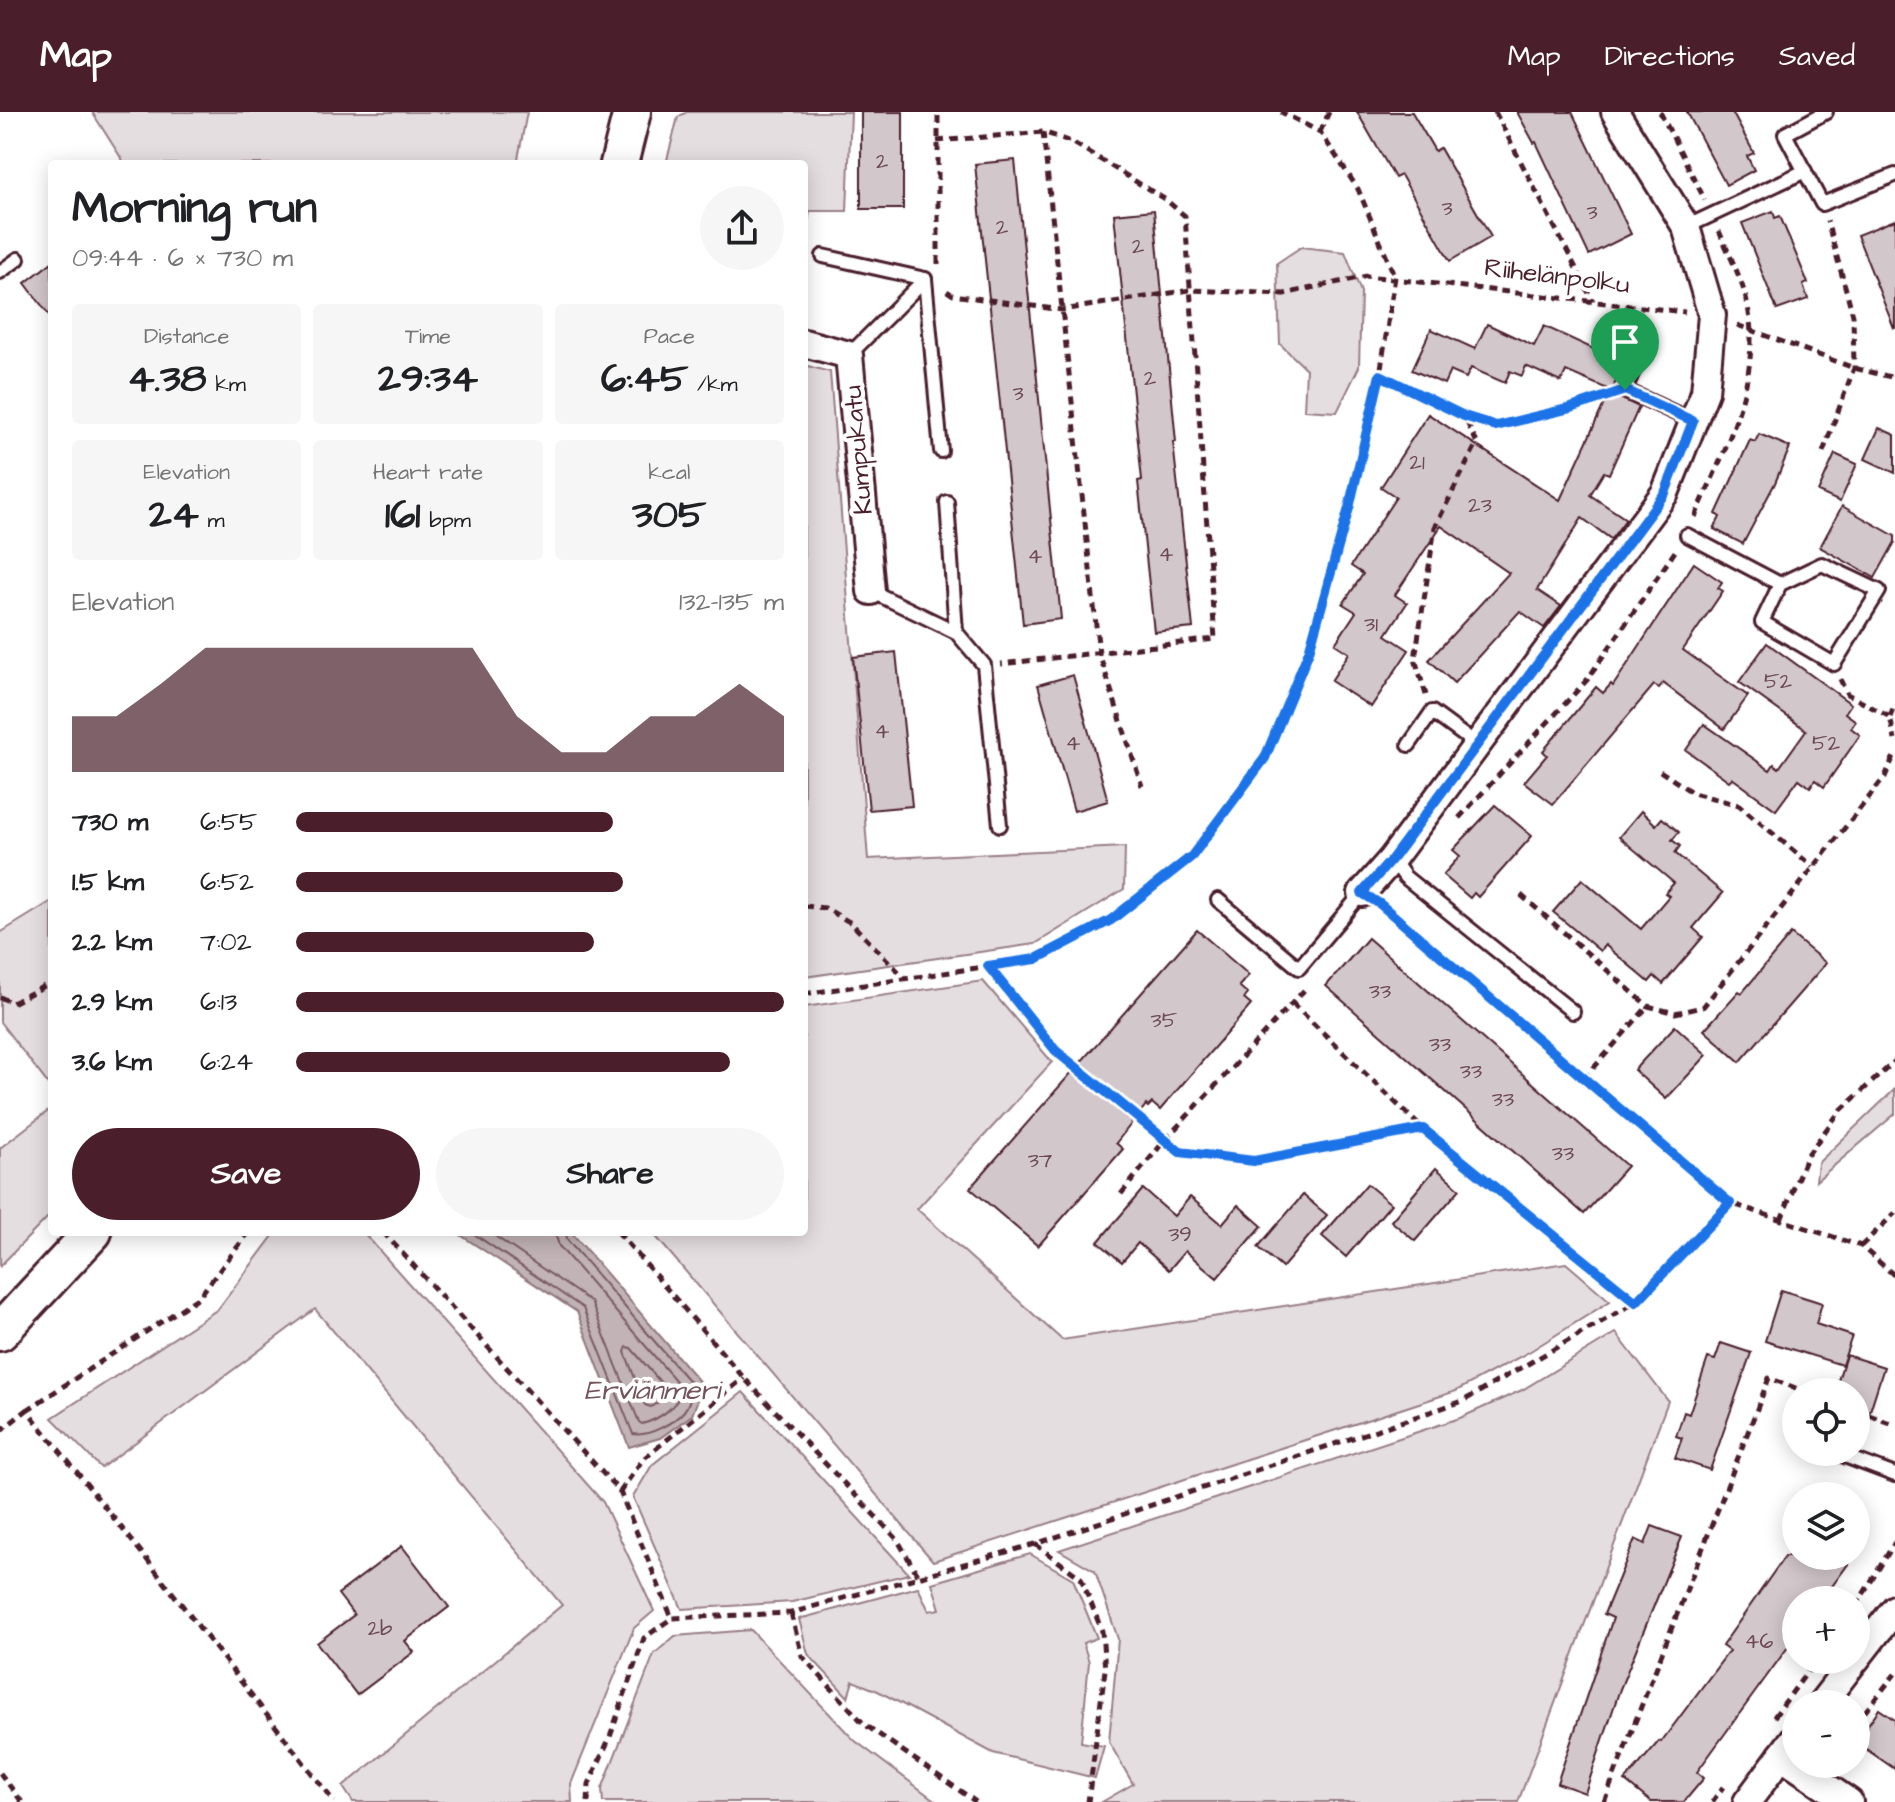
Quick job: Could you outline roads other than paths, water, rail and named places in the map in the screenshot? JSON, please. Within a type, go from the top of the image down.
[{"type":"street","points":[[620,160],[632,112]]},
{"type":"street","points":[[1362,893],[1392,859],[1665,493],[1705,392],[1712,315],[1686,227],[1615,112]]},
{"type":"street","name":"Kumpukatu","points":[[808,344],[849,355],[871,591]]},
{"type":"street","points":[[0,1332],[89,1236]]},
{"type":"street","points":[[1870,1642],[1895,1609]]},
{"type":"street","points":[[1832,1690],[1845,1674]]},
{"type":"street","points":[[1747,1802],[1782,1754]]},
{"type":"street","points":[[1823,1778],[1849,1802]]},
{"type":"lane","points":[[1826,112],[1785,134],[1822,204],[1895,175]]},
{"type":"lane","points":[[1686,227],[1805,171]]},
{"type":"lane","points":[[823,256],[925,279]]},
{"type":"lane","points":[[0,272],[18,259]]},
{"type":"lane","points":[[849,355],[925,279]]},
{"type":"lane","points":[[925,279],[941,451]]},
{"type":"lane","points":[[1647,339],[1625,390],[1693,421]]},
{"type":"lane","points":[[947,502],[956,632]]},
{"type":"lane","points":[[1687,535],[1780,584]]},
{"type":"lane","points":[[1822,564],[1879,591],[1834,664],[1762,622],[1780,584],[1822,564]]},
{"type":"lane","points":[[871,591],[956,632],[984,665],[1000,825]]},
{"type":"lane","points":[[1409,745],[1432,712],[1477,745]]},
{"type":"lane","points":[[1392,859],[1405,877],[1573,1012]]},
{"type":"lane","points":[[1218,900],[1299,968],[1362,893]]},
{"type":"lane","points":[[1870,1466],[1895,1475]]},
{"type":"water","name":"Erviänmeri","points":[[462,1236],[574,1236],[703,1386],[692,1415],[660,1438],[629,1447],[577,1312]]}]
